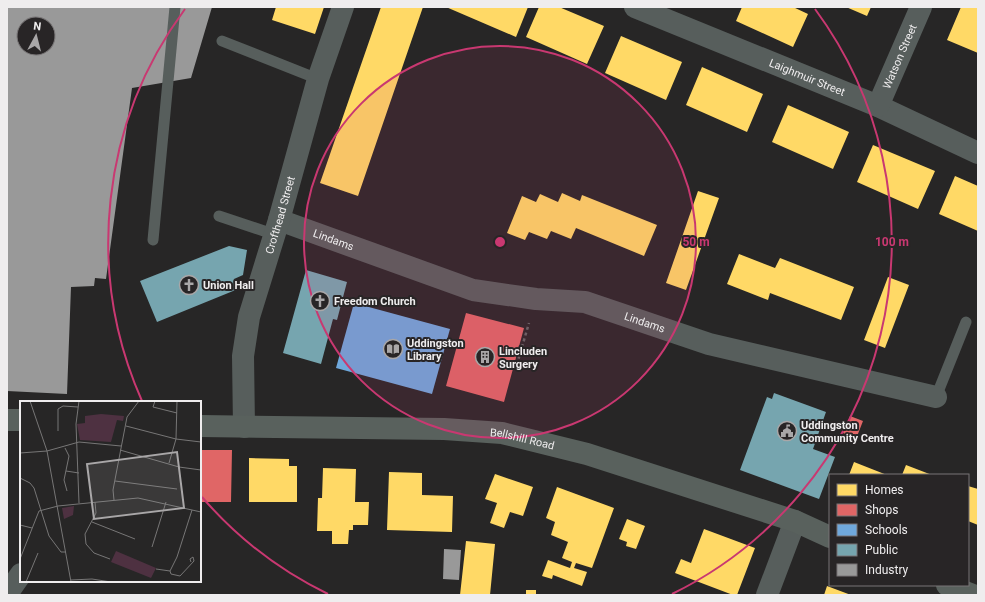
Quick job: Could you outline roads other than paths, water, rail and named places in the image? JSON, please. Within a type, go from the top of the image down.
[{"type":"main road","points":[[7,420],[20,420]]},
{"type":"main road","name":"Bellshill Road","points":[[201,426],[444,429],[502,433],[587,454],[795,521],[829,537]]},
{"type":"main road","points":[[950,586],[973,595]]},
{"type":"street","name":"Crofthead Street","points":[[244,427],[243,356],[249,317],[318,79],[343,7]]},
{"type":"street","name":"Laighmuir Street","points":[[635,7],[878,106],[978,154]]},
{"type":"street","name":"Watson Street","points":[[878,106],[921,7]]},
{"type":"street","name":"Lindams","points":[[276,227],[473,290],[536,299],[585,302],[709,344],[936,397]]},
{"type":"street","points":[[767,595],[795,521]]},
{"type":"street","points":[[7,594],[20,575]]},
{"type":"lane","points":[[153,240],[175,7]]},
{"type":"lane","points":[[222,41],[318,79]]},
{"type":"lane","points":[[219,216],[276,227]]},
{"type":"lane","name":"Lindams","points":[[936,397],[966,322]]},
{"type":"place","name":"Union Hall","points":[[189,285]]},
{"type":"place","name":"Freedom Church","points":[[320,301]]},
{"type":"place","name":"Uddingston Library","points":[[393,349]]},
{"type":"place","name":"Lincluden Surgery","points":[[485,357]]},
{"type":"place","name":"Uddingston Community Centre","points":[[787,431]]}]
